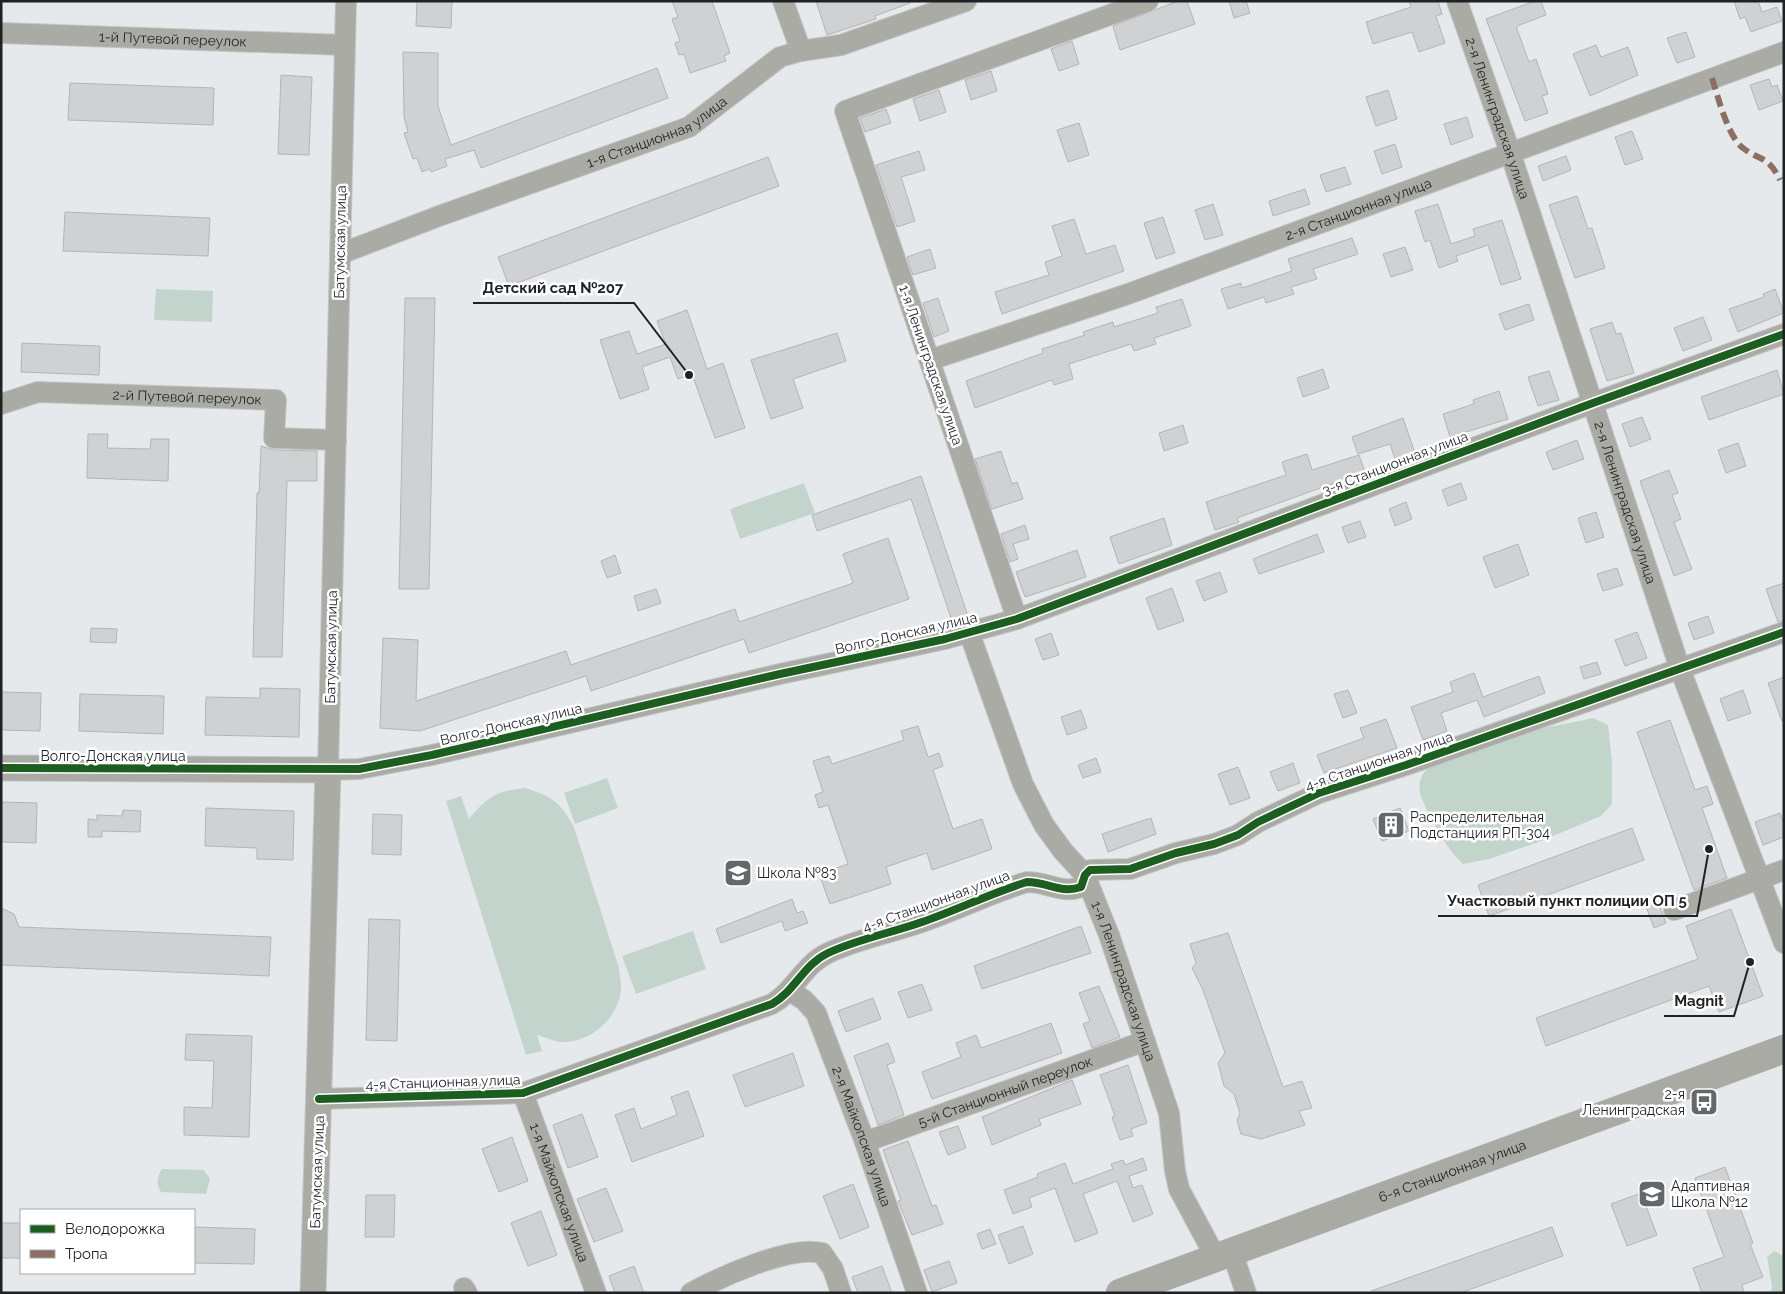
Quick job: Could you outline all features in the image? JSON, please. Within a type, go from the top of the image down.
[{"type":"main road","name":"6-я Станционная улица","points":[[1120,1293],[1784,1049]]},
{"type":"street","name":"Батумская улица","points":[[313,1293],[328,770],[346,1]]},
{"type":"street","points":[[783,1],[801,51]]},
{"type":"street","name":"1-я Станционная улица","points":[[340,254],[439,216],[689,127],[780,57],[801,51],[841,45],[966,1]]},
{"type":"street","points":[[1096,10],[1148,1]]},
{"type":"street","name":"2-я Ленинградская улица","points":[[1457,1],[1510,152],[1680,669],[1784,943]]},
{"type":"street","name":"1-я Ленинградская улица","points":[[1017,619],[845,111],[1096,10]]},
{"type":"street","name":"1-й Путевой переулок","points":[[1,33],[345,45]]},
{"type":"street","name":"2-я Станционная улица","points":[[930,360],[1128,294],[1784,52]]},
{"type":"street","name":"3-я Станционная улица","points":[[1017,619],[1593,403],[1784,334]]},
{"type":"street","name":"2-й Путевой переулок","points":[[1,404],[38,392],[276,400],[274,438],[336,440]]},
{"type":"street","name":"Волго-Донская улица","points":[[1,768],[359,769],[432,755],[969,632],[1017,619]]},
{"type":"street","name":"1-я Ленинградская улица","points":[[969,632],[1023,784],[1044,825],[1063,851],[1085,875],[1145,1040],[1169,1113],[1175,1171],[1179,1189],[1224,1255],[1246,1293]]},
{"type":"street","name":"4-я Станционная улица","points":[[319,1099],[523,1093],[772,1004],[790,991],[795,981],[807,967],[827,954],[945,914],[1026,882],[1039,882],[1070,891],[1081,887],[1085,875],[1090,870],[1098,868],[1130,869],[1176,853],[1214,844],[1238,835],[1258,822],[1319,793],[1784,632]]},
{"type":"street","points":[[1674,910],[1784,870]]},
{"type":"street","name":"2-я Майкопская улица","points":[[790,991],[804,1000],[816,1014],[865,1142],[917,1293]]},
{"type":"street","name":"5-й Станционный переулок","points":[[865,1142],[1145,1040]]},
{"type":"street","name":"1-я Майкопская улица","points":[[523,1093],[596,1293]]},
{"type":"street","points":[[692,1293],[761,1262],[813,1251],[822,1253],[833,1269],[841,1293]]},
{"type":"shaded area","points":[[156,289],[213,291],[212,322],[154,320]]},
{"type":"shaded area","points":[[804,483],[815,513],[740,539],[730,509]]},
{"type":"shaded area","points":[[607,778],[618,808],[575,824],[564,793]]},
{"type":"shaded area","points":[[525,788],[542,794],[555,802],[565,812],[574,827],[619,968],[621,988],[614,1012],[600,1028],[581,1039],[571,1041],[560,1042],[537,1035],[542,1051],[526,1055],[446,801],[461,796],[469,819],[481,805],[493,796]]},
{"type":"shaded area","points":[[693,931],[706,969],[636,994],[622,956]]},
{"type":"shaded area","points":[[162,1169],[204,1170],[210,1179],[206,1194],[161,1192],[158,1180]]},
{"type":"green space","points":[[1593,718],[1608,725],[1612,762],[1612,804],[1601,816],[1541,841],[1489,859],[1463,864],[1452,853],[1421,797],[1419,788],[1421,778],[1430,766],[1448,756],[1499,739]]},
{"type":"green space","points":[[1774,1251],[1784,1256],[1784,1293],[1770,1293],[1772,1287],[1767,1257]]},
{"type":"building","points":[[417,1],[452,1],[451,28],[416,26]]},
{"type":"building","points":[[672,1],[712,1],[730,53],[724,56],[726,61],[690,73],[684,54],[679,55],[675,43],[680,41],[672,19],[678,17]]},
{"type":"building","points":[[816,1],[910,1],[910,3],[875,16],[876,19],[827,35]]},
{"type":"building","points":[[1178,1],[1187,1],[1195,24],[1120,50],[1113,26]]},
{"type":"building","points":[[1229,1],[1246,1],[1250,13],[1234,18]]},
{"type":"building","points":[[1409,1],[1438,1],[1442,14],[1436,16],[1445,43],[1419,52],[1412,32],[1373,44],[1366,22],[1411,7]]},
{"type":"building","points":[[1535,1],[1541,1],[1546,15],[1517,26],[1517,29],[1529,62],[1536,59],[1548,94],[1542,96],[1548,113],[1525,121],[1486,19]]},
{"type":"building","points":[[1734,1],[1758,1],[1762,12],[1777,7],[1782,21],[1751,32],[1745,17],[1740,19]]},
{"type":"building","points":[[1686,32],[1695,57],[1677,63],[1667,38]]},
{"type":"building","points":[[1072,41],[1079,64],[1059,71],[1051,49]]},
{"type":"building","points":[[1596,45],[1601,57],[1628,47],[1638,75],[1590,96],[1573,54]]},
{"type":"building","points":[[403,52],[438,53],[438,106],[451,145],[657,68],[668,98],[481,168],[474,150],[445,159],[447,166],[431,172],[430,169],[422,172],[417,158],[413,159],[404,133],[408,132],[404,117]]},
{"type":"building","points":[[991,71],[997,91],[971,100],[965,80]]},
{"type":"building","points":[[281,75],[312,77],[309,155],[278,154]]},
{"type":"building","points":[[1769,79],[1772,87],[1777,85],[1783,101],[1759,110],[1750,85]]},
{"type":"building","points":[[70,83],[214,88],[213,125],[68,120]]},
{"type":"building","points":[[939,90],[946,112],[920,121],[913,99]]},
{"type":"building","points":[[1388,90],[1397,119],[1376,126],[1366,97]]},
{"type":"building","points":[[886,109],[891,123],[865,132],[860,118]]},
{"type":"building","points":[[1467,117],[1473,137],[1451,145],[1444,124]]},
{"type":"building","points":[[1079,123],[1089,155],[1068,162],[1057,130]]},
{"type":"building","points":[[1632,131],[1643,159],[1625,165],[1615,137]]},
{"type":"building","points":[[1395,144],[1402,167],[1382,174],[1374,151]]},
{"type":"building","points":[[919,151],[925,170],[901,177],[915,221],[897,227],[876,165]]},
{"type":"building","points":[[1566,156],[1571,170],[1543,181],[1538,166]]},
{"type":"building","points":[[768,157],[779,186],[509,286],[498,257]]},
{"type":"building","points":[[1345,167],[1351,184],[1326,192],[1320,175]]},
{"type":"building","points":[[1305,189],[1310,204],[1273,216],[1269,201]]},
{"type":"building","points":[[1577,196],[1588,229],[1592,228],[1605,268],[1575,278],[1549,205]]},
{"type":"building","points":[[1213,204],[1223,235],[1205,240],[1195,210]]},
{"type":"building","points":[[1438,204],[1451,244],[1475,236],[1473,229],[1502,220],[1521,279],[1501,285],[1488,245],[1456,256],[1458,261],[1439,268],[1430,240],[1425,242],[1415,211]]},
{"type":"building","points":[[65,212],[210,218],[208,256],[63,251]]},
{"type":"building","points":[[1163,217],[1175,253],[1156,259],[1144,223]]},
{"type":"building","points":[[1074,219],[1086,254],[1115,245],[1124,271],[1002,314],[995,292],[1049,275],[1045,262],[1062,256],[1052,226]]},
{"type":"building","points":[[1352,238],[1358,254],[1313,269],[1317,279],[1291,287],[1294,294],[1266,303],[1264,297],[1228,309],[1221,289],[1241,283],[1242,288],[1292,271],[1288,259]]},
{"type":"building","points":[[1405,247],[1413,270],[1391,277],[1383,254]]},
{"type":"building","points":[[930,249],[936,268],[913,275],[907,257]]},
{"type":"building","points":[[1775,289],[1784,313],[1738,332],[1729,309],[1764,297],[1763,294]]},
{"type":"building","points":[[405,298],[435,298],[429,589],[399,589]]},
{"type":"building","points":[[938,298],[949,331],[934,337],[923,303]]},
{"type":"building","points":[[1182,299],[1191,326],[1154,338],[1156,344],[1134,351],[1131,344],[1069,364],[1073,379],[1054,385],[1052,380],[975,408],[966,381],[1043,353],[1042,349],[1085,335],[1083,332],[1113,322],[1114,327],[1158,313],[1156,307]]},
{"type":"building","points":[[1529,304],[1534,320],[1505,330],[1499,314]]},
{"type":"building","points":[[687,310],[707,369],[723,363],[745,428],[715,438],[692,374],[678,379],[670,357],[642,367],[649,389],[620,399],[600,340],[629,331],[637,354],[666,344],[657,321]]},
{"type":"building","points":[[1703,317],[1712,340],[1683,351],[1674,328]]},
{"type":"building","points":[[1612,322],[1616,334],[1621,333],[1634,373],[1607,381],[1590,329]]},
{"type":"building","points":[[837,333],[846,361],[793,379],[803,408],[771,419],[751,360]]},
{"type":"building","points":[[22,343],[100,346],[99,375],[21,372]]},
{"type":"building","points":[[1323,369],[1329,388],[1303,397],[1297,378]]},
{"type":"building","points":[[1777,370],[1784,394],[1709,420],[1701,397]]},
{"type":"building","points":[[1549,371],[1559,400],[1538,406],[1528,377]]},
{"type":"building","points":[[1499,391],[1508,419],[1450,437],[1443,414],[1474,404],[1473,400]]},
{"type":"building","points":[[1642,417],[1651,439],[1630,447],[1622,424]]},
{"type":"building","points":[[1403,418],[1415,453],[1395,459],[1390,444],[1358,454],[1352,437]]},
{"type":"building","points":[[1183,425],[1188,443],[1164,451],[1159,433]]},
{"type":"building","points":[[88,434],[108,434],[107,448],[150,449],[151,439],[169,439],[168,481],[87,478]]},
{"type":"building","points":[[1577,440],[1584,459],[1553,470],[1546,452]]},
{"type":"building","points":[[1738,443],[1746,466],[1726,473],[1718,450]]},
{"type":"building","points":[[261,446],[274,450],[317,451],[317,481],[287,481],[282,657],[253,657],[257,493],[259,493]]},
{"type":"building","points":[[1001,451],[1012,484],[1017,482],[1023,499],[992,509],[975,459]]},
{"type":"building","points":[[1307,454],[1312,470],[1359,455],[1365,472],[1237,518],[1239,522],[1215,530],[1206,502],[1286,475],[1282,462]]},
{"type":"building","points":[[1669,470],[1678,493],[1672,495],[1681,519],[1674,522],[1692,569],[1674,576],[1640,481]]},
{"type":"building","points":[[921,476],[968,616],[952,621],[911,499],[817,531],[812,515]]},
{"type":"building","points":[[1461,483],[1467,499],[1448,506],[1442,490]]},
{"type":"building","points":[[1406,502],[1412,519],[1395,526],[1389,509]]},
{"type":"building","points":[[1596,512],[1604,537],[1586,543],[1578,518]]},
{"type":"building","points":[[1164,518],[1172,545],[1119,564],[1110,537]]},
{"type":"building","points":[[1360,521],[1366,537],[1348,543],[1342,527]]},
{"type":"building","points":[[1025,525],[1029,539],[1013,544],[1018,559],[1010,562],[1001,534]]},
{"type":"building","points":[[1317,534],[1324,552],[1259,574],[1253,559]]},
{"type":"building","points":[[888,538],[909,599],[749,653],[744,639],[591,691],[586,676],[420,731],[380,728],[383,638],[418,640],[416,701],[566,651],[571,665],[735,609],[739,622],[833,590],[853,583],[843,554]]},
{"type":"building","points":[[1518,544],[1529,575],[1495,588],[1483,557]]},
{"type":"building","points":[[1077,550],[1086,577],[1025,597],[1016,572]]},
{"type":"building","points":[[615,555],[621,573],[607,578],[601,561]]},
{"type":"building","points":[[1617,568],[1623,585],[1603,591],[1597,574]]},
{"type":"building","points":[[1220,572],[1227,592],[1204,601],[1196,581]]},
{"type":"building","points":[[1784,583],[1784,620],[1778,622],[1766,589]]},
{"type":"building","points":[[1172,588],[1184,621],[1158,630],[1146,598]]},
{"type":"building","points":[[656,589],[661,603],[638,611],[634,596]]},
{"type":"building","points":[[1708,616],[1714,633],[1694,640],[1688,623]]},
{"type":"building","points":[[91,628],[117,629],[116,643],[90,642]]},
{"type":"building","points":[[1637,632],[1647,658],[1625,666],[1615,640]]},
{"type":"building","points":[[1051,633],[1059,655],[1043,660],[1035,639]]},
{"type":"building","points":[[1597,662],[1601,674],[1584,679],[1580,667]]},
{"type":"building","points":[[1474,673],[1483,697],[1539,676],[1545,693],[1484,717],[1477,700],[1441,713],[1447,731],[1423,740],[1411,707],[1453,692],[1450,682]]},
{"type":"building","points":[[1784,677],[1784,721],[1782,721],[1768,683]]},
{"type":"building","points":[[260,688],[300,689],[299,737],[205,735],[206,697],[260,698]]},
{"type":"building","points":[[1348,690],[1357,713],[1343,718],[1334,694]]},
{"type":"building","points":[[1743,690],[1751,713],[1728,721],[1720,699]]},
{"type":"building","points":[[1,692],[41,693],[40,731],[1,730]]},
{"type":"building","points":[[80,694],[164,696],[163,734],[79,731]]},
{"type":"building","points":[[1081,710],[1087,728],[1067,735],[1061,717]]},
{"type":"building","points":[[1386,719],[1397,748],[1324,773],[1317,755],[1364,738],[1360,728]]},
{"type":"building","points":[[1670,720],[1695,790],[1707,786],[1713,804],[1702,808],[1727,878],[1694,890],[1637,732]]},
{"type":"building","points":[[918,726],[928,757],[939,753],[943,766],[933,770],[953,829],[982,819],[992,849],[932,870],[927,853],[886,867],[891,884],[830,904],[819,874],[848,864],[828,805],[819,808],[815,795],[823,792],[813,761],[829,756],[832,764],[904,740],[901,731]]},
{"type":"building","points":[[1096,758],[1101,772],[1083,778],[1078,765]]},
{"type":"building","points":[[1293,763],[1300,783],[1278,791],[1270,772]]},
{"type":"building","points":[[1238,767],[1250,798],[1230,805],[1218,774]]},
{"type":"building","points":[[1,802],[37,803],[36,843],[1,842]]},
{"type":"building","points":[[206,808],[294,811],[293,860],[257,859],[257,848],[205,846]]},
{"type":"building","name":"Распределительная Подстанциия РП-304","points":[[1400,808],[1409,831],[1382,841],[1373,819]]},
{"type":"building","points":[[123,810],[141,811],[140,832],[102,831],[102,837],[88,837],[88,819],[97,820],[97,815],[122,816]]},
{"type":"building","points":[[1780,813],[1784,824],[1784,837],[1763,845],[1755,822]]},
{"type":"building","points":[[373,814],[402,815],[401,855],[372,854]]},
{"type":"building","points":[[1151,818],[1156,834],[1108,852],[1102,834]]},
{"type":"building","points":[[1632,828],[1644,860],[1489,916],[1478,885]]},
{"type":"building","points":[[792,899],[797,913],[803,911],[808,923],[785,931],[782,921],[721,943],[716,929]]},
{"type":"building","points":[[1657,899],[1666,923],[1654,928],[1645,904]]},
{"type":"building","points":[[1,908],[14,914],[19,927],[271,937],[269,976],[1,965]]},
{"type":"building","points":[[1731,909],[1763,996],[1719,1012],[1709,986],[1546,1046],[1536,1018],[1698,959],[1686,926]]},
{"type":"building","points":[[369,919],[400,920],[397,1041],[366,1040]]},
{"type":"building","points":[[1081,926],[1091,953],[982,989],[974,966]]},
{"type":"building","points":[[1228,933],[1283,1087],[1302,1081],[1312,1108],[1299,1111],[1305,1125],[1261,1139],[1241,1134],[1237,1121],[1240,1113],[1234,1094],[1224,1086],[1218,1063],[1225,1053],[1203,990],[1192,968],[1196,963],[1190,944]]},
{"type":"building","points":[[922,984],[932,1010],[908,1018],[898,992]]},
{"type":"building","points":[[1099,986],[1120,1037],[1092,1048],[1083,1024],[1090,1021],[1079,993]]},
{"type":"building","points":[[873,998],[881,1019],[846,1032],[838,1011]]},
{"type":"building","points":[[1051,1023],[1062,1053],[932,1099],[922,1072],[961,1057],[956,1043],[976,1035],[981,1048]]},
{"type":"building","points":[[186,1034],[252,1036],[249,1137],[184,1135],[184,1107],[212,1108],[214,1061],[185,1060]]},
{"type":"building","points":[[888,1043],[895,1062],[887,1065],[904,1115],[878,1125],[854,1056]]},
{"type":"building","points":[[793,1053],[804,1086],[745,1107],[733,1075]]},
{"type":"building","points":[[1128,1065],[1147,1123],[1131,1129],[1133,1136],[1120,1140],[1112,1117],[1115,1116],[1100,1075]]},
{"type":"building","points":[[1072,1080],[1081,1104],[1039,1119],[1041,1125],[992,1145],[982,1117]]},
{"type":"building","points":[[688,1091],[704,1136],[632,1162],[615,1115],[634,1108],[641,1129],[677,1115],[671,1097]]},
{"type":"building","points":[[582,1114],[598,1157],[568,1168],[553,1125]]},
{"type":"building","points":[[958,1126],[966,1148],[948,1155],[939,1132]]},
{"type":"building","points":[[512,1137],[528,1181],[499,1192],[482,1149]]},
{"type":"building","points":[[908,1141],[932,1206],[936,1205],[943,1224],[912,1235],[898,1201],[901,1200],[883,1150]]},
{"type":"building","points":[[1143,1158],[1147,1170],[1129,1176],[1133,1188],[1142,1185],[1153,1214],[1133,1222],[1117,1181],[1083,1194],[1098,1233],[1075,1242],[1055,1188],[1029,1198],[1032,1207],[1013,1214],[1004,1190],[1038,1177],[1037,1174],[1065,1163],[1073,1184],[1113,1169],[1111,1164],[1123,1160],[1125,1165]]},
{"type":"building","points":[[1725,1167],[1753,1243],[1750,1244],[1763,1277],[1742,1285],[1744,1293],[1702,1293],[1693,1268],[1724,1257],[1695,1178]]},
{"type":"building","points":[[853,1184],[869,1227],[840,1239],[823,1196]]},
{"type":"building","points":[[606,1188],[623,1231],[594,1242],[577,1199]]},
{"type":"building","points":[[1641,1193],[1657,1235],[1627,1246],[1611,1204]]},
{"type":"building","points":[[366,1195],[395,1195],[394,1237],[365,1237]]},
{"type":"building","points":[[541,1211],[557,1255],[528,1266],[511,1223]]},
{"type":"building","points":[[1,1223],[20,1223],[20,1258],[1,1258]]},
{"type":"building","points":[[1023,1226],[1033,1254],[1009,1264],[998,1235]]},
{"type":"building","points":[[195,1227],[255,1229],[254,1264],[195,1263]]},
{"type":"building","points":[[1552,1227],[1563,1256],[1460,1293],[1371,1293],[1371,1291]]},
{"type":"building","points":[[990,1229],[996,1244],[982,1249],[977,1234]]},
{"type":"building","points":[[949,1261],[957,1283],[932,1292],[924,1270]]},
{"type":"building","points":[[634,1266],[644,1293],[615,1293],[609,1276]]},
{"type":"building","points":[[882,1266],[892,1293],[858,1293],[852,1277]]},
{"type":"marked path","points":[[1712,78],[1724,116],[1738,143],[1767,162],[1780,180]]},
{"type":"cycle path","points":[[1,768],[359,769],[432,755],[780,674],[945,639],[1017,619],[1593,403],[1784,334]]},
{"type":"cycle path","points":[[319,1099],[523,1093],[772,1004],[780,999],[819,958],[851,944],[922,922],[1027,882],[1074,889],[1081,887],[1085,875],[1090,870],[1130,869],[1176,853],[1214,844],[1238,835],[1258,822],[1319,793],[1406,765],[1784,632]]},
{"type":"place","name":"Детский сад №207","points":[[689,375]]},
{"type":"place","name":"Распределительная Подстанциия РП-304","points":[[1391,825]]},
{"type":"place","name":"Участковый пункт полиции ОП 5","points":[[1709,849]]},
{"type":"place","name":"Школа №83","points":[[738,873]]},
{"type":"place","name":"Magnit","points":[[1750,962]]},
{"type":"place","name":"2-я Ленинградская","points":[[1704,1102]]},
{"type":"place","name":"Адаптивная Школа №12","points":[[1652,1194]]}]
